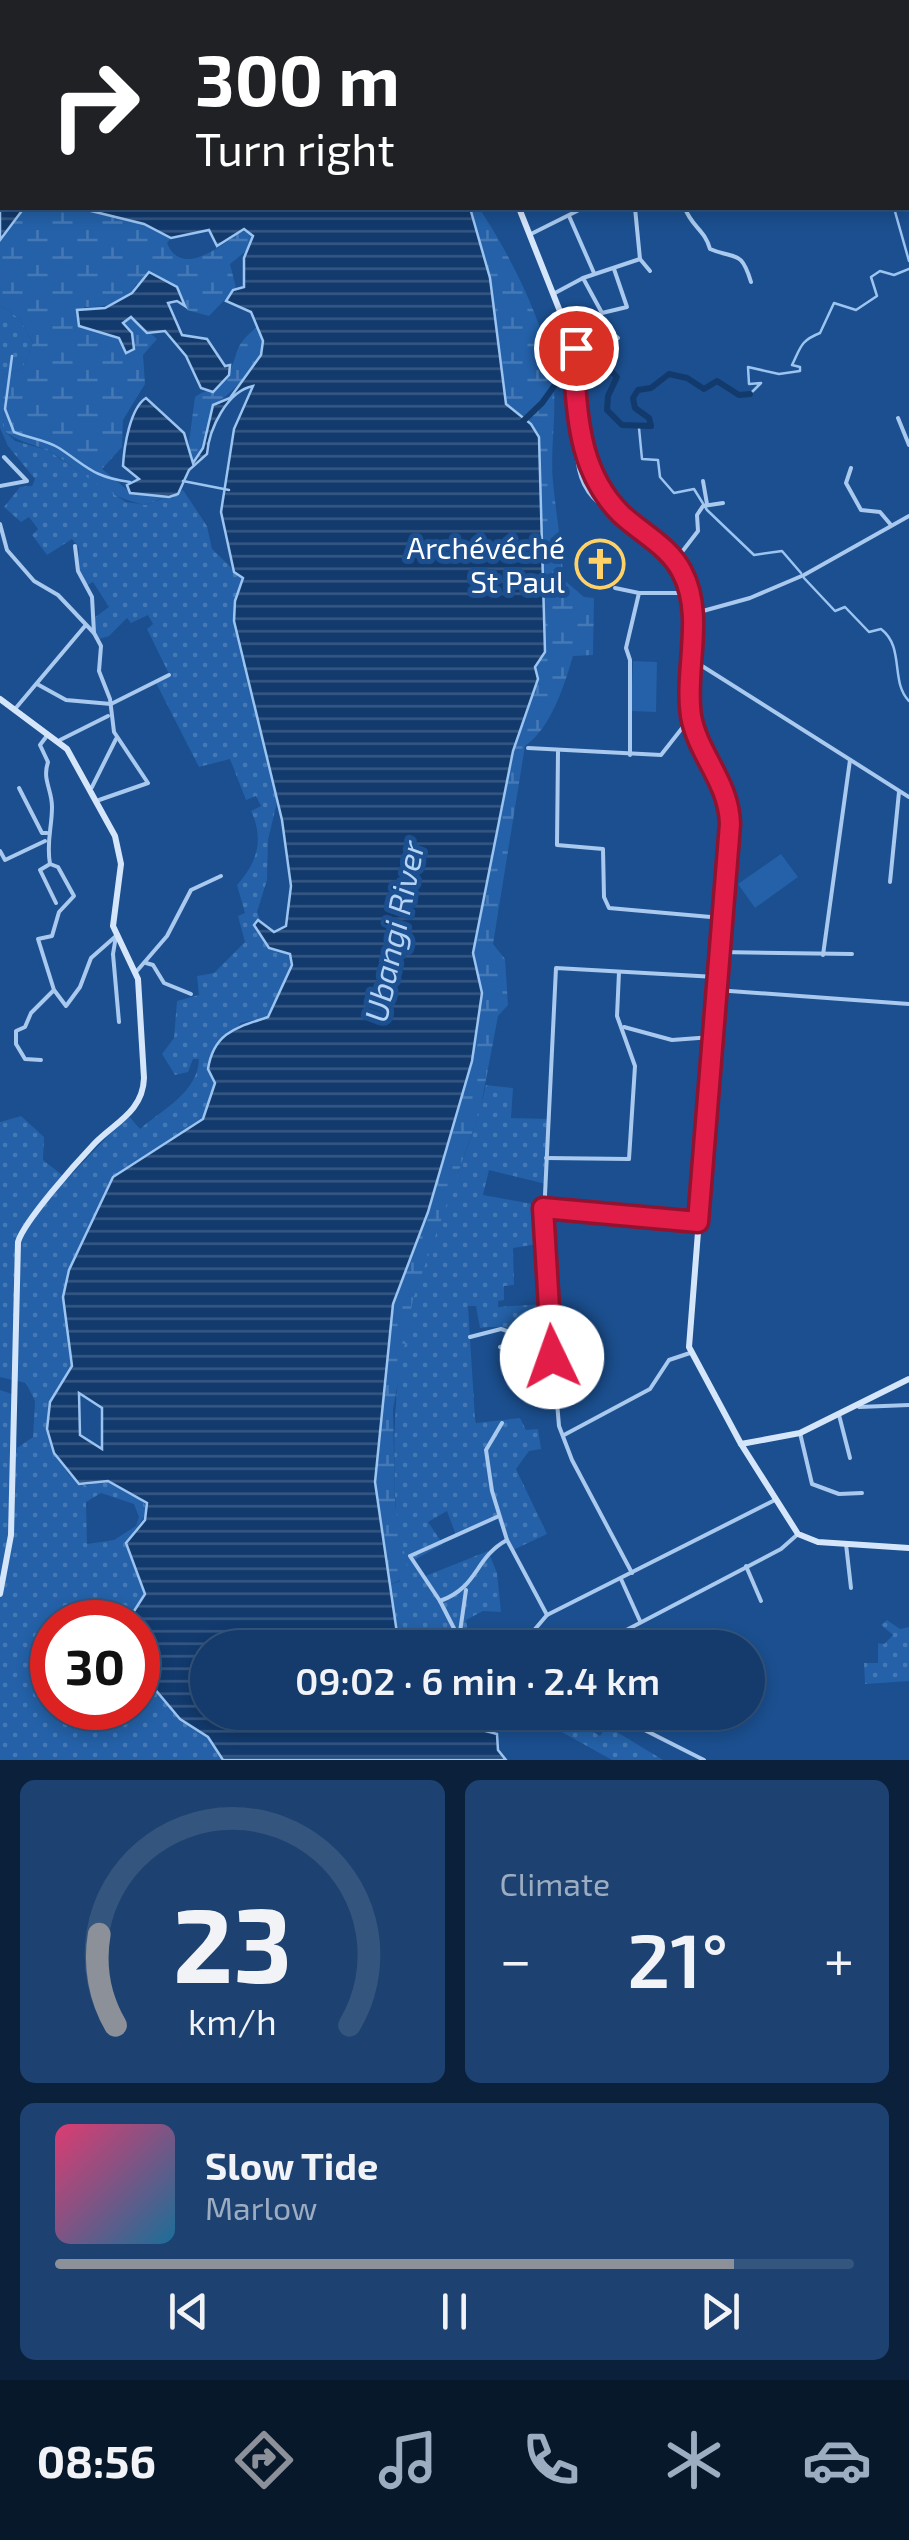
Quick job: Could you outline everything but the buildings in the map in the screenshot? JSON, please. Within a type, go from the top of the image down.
[{"type":"main road","points":[[520,210],[556,292],[572,350],[579,433],[596,480],[622,515],[675,560],[690,593],[692,717],[728,801],[690,1353],[798,1534],[810,1541],[909,1548]]},
{"type":"main road","points":[[0,699],[60,740],[92,787],[120,853],[112,917],[116,936],[136,972],[141,1000],[142,1093],[133,1110],[94,1144],[26,1225],[18,1242],[18,1368],[10,1435],[11,1535],[0,1594]]},
{"type":"main road","points":[[741,1444],[800,1434],[909,1379]]},
{"type":"street","points":[[531,234],[579,210]]},
{"type":"street","points":[[635,210],[640,259],[650,271]]},
{"type":"street","points":[[686,210],[690,224],[705,234],[710,249],[736,254],[748,267],[751,282]]},
{"type":"street","points":[[569,216],[594,273]]},
{"type":"street","points":[[556,292],[594,273],[640,259]]},
{"type":"street","points":[[583,278],[602,313],[627,306],[614,268]]},
{"type":"street","points":[[572,350],[598,343],[612,333],[618,338]]},
{"type":"street","points":[[898,418],[909,443]]},
{"type":"street","points":[[579,433],[576,452],[586,491],[600,506],[622,515]]},
{"type":"street","points":[[0,486],[27,481],[4,457]]},
{"type":"street","points":[[851,468],[846,483],[861,510],[880,512],[891,525]]},
{"type":"street","points":[[675,560],[698,532],[697,515],[705,505],[703,480]]},
{"type":"street","points":[[705,505],[724,503]]},
{"type":"street","points":[[692,614],[804,575],[909,516]]},
{"type":"street","points":[[0,524],[7,550],[34,581],[70,606],[94,633]]},
{"type":"street","points":[[75,546],[78,571],[92,598],[94,633],[101,646],[100,670],[111,704],[110,716],[117,737],[148,783],[98,800]]},
{"type":"street","points":[[615,588],[639,593],[690,593]]},
{"type":"street","points":[[630,755],[630,660],[626,648],[639,593]]},
{"type":"street","points":[[15,709],[84,626]]},
{"type":"street","points":[[691,659],[909,797]]},
{"type":"street","points":[[37,684],[66,700],[111,704],[169,674]]},
{"type":"street","points":[[60,740],[102,715],[110,716]]},
{"type":"street","points":[[528,748],[661,755],[692,717]]},
{"type":"street","points":[[48,733],[40,745],[48,762],[43,776],[52,809],[46,841],[50,864]]},
{"type":"street","points":[[92,787],[117,737]]},
{"type":"street","points":[[558,752],[557,846],[603,849],[604,897],[609,908],[722,918]]},
{"type":"street","points":[[823,955],[850,760]]},
{"type":"street","points":[[19,788],[42,833],[47,833]]},
{"type":"street","points":[[890,882],[900,791]]},
{"type":"street","points":[[0,851],[5,860],[46,841]]},
{"type":"street","points":[[50,864],[58,867],[74,896],[59,912],[52,936],[38,939],[54,990],[66,1006],[80,986],[91,958],[116,936]]},
{"type":"street","points":[[50,864],[40,870],[56,903]]},
{"type":"street","points":[[136,972],[167,936],[191,890],[221,876]]},
{"type":"street","points":[[116,936],[113,954],[119,1022]]},
{"type":"street","points":[[719,952],[852,954]]},
{"type":"street","points":[[146,962],[153,964],[164,983],[191,994]]},
{"type":"street","points":[[632,1574],[572,1460],[564,1435],[550,1333],[543,1208],[556,968],[716,977]]},
{"type":"street","points":[[546,1158],[629,1159],[634,1066],[618,1016],[619,972]]},
{"type":"street","points":[[41,1060],[25,1059],[14,1040],[31,1012],[54,990]]},
{"type":"street","points":[[716,990],[909,1004]]},
{"type":"street","points":[[624,1026],[672,1040],[714,1037]]},
{"type":"street","points":[[543,1208],[698,1222]]},
{"type":"street","points":[[470,1337],[501,1329],[524,1337]]},
{"type":"street","points":[[500,1347],[524,1337],[550,1333]]},
{"type":"street","points":[[564,1435],[650,1388],[669,1360],[690,1353]]},
{"type":"street","points":[[854,1407],[909,1405]]},
{"type":"street","points":[[839,1415],[850,1458]]},
{"type":"street","points":[[502,1423],[486,1450],[498,1516],[547,1615]]},
{"type":"street","points":[[800,1434],[812,1484],[839,1494],[862,1494]]},
{"type":"street","points":[[534,1630],[547,1615],[775,1500]]},
{"type":"street","points":[[454,1630],[410,1556],[498,1516]]},
{"type":"street","points":[[626,1630],[780,1549],[798,1534]]},
{"type":"street","points":[[460,1630],[466,1589],[488,1551],[507,1540]]},
{"type":"street","points":[[846,1544],[850,1588]]},
{"type":"street","points":[[746,1566],[761,1601]]},
{"type":"street","points":[[621,1579],[641,1622]]},
{"type":"street","points":[[440,1601],[466,1589]]},
{"type":"street","points":[[645,1730],[704,1760]]},
{"type":"green space","points":[[22,210],[81,210],[118,216],[171,238],[167,243],[182,258],[202,256],[241,231],[252,233],[251,247],[230,264],[236,288],[209,316],[187,310],[177,287],[136,284],[127,296],[114,303],[84,307],[79,325],[119,338],[122,348],[134,349],[123,324],[131,317],[157,339],[143,355],[145,384],[123,420],[122,447],[102,469],[131,493],[164,497],[147,505],[120,497],[52,453],[4,430],[3,375],[22,369],[33,343],[20,319],[0,305],[0,240]]},
{"type":"green space","points":[[471,210],[480,210],[503,248],[527,295],[545,344],[554,390],[552,471],[563,579],[584,597],[594,598],[593,655],[573,656],[549,718],[525,746],[493,944],[505,959],[508,1005],[498,1016],[480,1111],[413,1299],[393,1409],[395,1505],[407,1566],[404,1578],[390,1585],[375,1482],[393,1304],[428,1212],[472,1061],[482,993],[473,953],[513,751],[538,679],[535,667],[545,650],[539,437],[531,424],[506,404],[490,278]]},
{"type":"green space","points":[[0,305],[20,319],[33,343],[22,369],[3,375],[4,430],[15,441],[47,450],[126,502],[147,505],[183,490],[207,526],[212,549],[243,579],[235,602],[234,621],[277,802],[268,840],[267,880],[257,912],[261,922],[254,925],[269,948],[291,954],[292,965],[268,1017],[240,1023],[215,1079],[203,1119],[113,1177],[69,1270],[63,1297],[72,1366],[56,1392],[47,1429],[54,1453],[69,1475],[87,1486],[100,1480],[121,1487],[145,1505],[148,1511],[126,1543],[145,1595],[142,1600],[30,1600],[30,1730],[160,1730],[160,1695],[190,1730],[208,1737],[223,1760],[0,1760],[0,1390],[12,1394],[17,1448],[33,1437],[35,1401],[26,1383],[0,1377],[0,1122],[21,1116],[44,1137],[43,1160],[67,1179],[128,1115],[140,1129],[186,1090],[199,1059],[193,1059],[188,1072],[175,1075],[162,1054],[174,1038],[177,1001],[199,995],[197,976],[214,973],[245,942],[238,916],[245,913],[237,885],[257,850],[251,811],[261,806],[256,796],[246,800],[230,759],[199,767],[155,681],[169,674],[147,629],[153,624],[148,615],[131,623],[127,618],[109,636],[96,640],[94,618],[109,607],[93,582],[86,586],[78,571],[79,548],[72,539],[47,555],[32,535],[38,529],[29,517],[21,522],[4,507],[20,487],[32,486],[35,479],[8,446],[0,428]],"holes":[[[101,1493],[134,1504],[139,1517],[136,1526],[114,1540],[87,1544],[86,1502]]]},
{"type":"green space","points":[[257,327],[263,338],[263,351],[249,373],[213,405],[203,448],[192,463],[189,442],[195,397],[225,380],[240,345]]},
{"type":"green space","points":[[633,661],[657,662],[656,712],[631,711]]},
{"type":"green space","points":[[781,854],[798,877],[755,908],[738,884]]},
{"type":"green space","points":[[486,1085],[513,1088],[511,1118],[550,1119],[546,1184],[489,1170],[483,1195],[538,1205],[538,1244],[513,1248],[514,1285],[504,1286],[504,1300],[498,1301],[498,1307],[545,1304],[547,1331],[480,1328],[476,1306],[468,1306],[476,1423],[520,1418],[526,1430],[538,1429],[541,1449],[529,1451],[516,1469],[547,1534],[511,1551],[497,1518],[456,1535],[447,1511],[428,1522],[443,1544],[414,1560],[423,1577],[488,1551],[497,1573],[501,1612],[483,1611],[466,1620],[468,1630],[397,1630],[390,1585],[400,1581],[394,1458],[404,1337],[425,1257]]},
{"type":"green space","points":[[887,1620],[900,1629],[909,1627],[909,1681],[865,1684],[864,1663],[878,1663],[878,1643],[884,1644],[893,1635],[881,1625]]},
{"type":"green space","points":[[558,1730],[590,1730],[600,1736],[604,1730],[614,1730],[663,1760],[612,1760]]},
{"type":"water","points":[[0,210],[22,210],[0,240]]},
{"type":"water","name":"Ubangi River","points":[[87,210],[471,210],[490,278],[506,404],[531,424],[539,437],[545,652],[535,667],[538,679],[513,751],[473,953],[482,993],[472,1061],[428,1212],[393,1304],[375,1482],[397,1630],[190,1630],[190,1725],[160,1695],[160,1600],[141,1600],[145,1594],[126,1543],[145,1520],[147,1503],[108,1481],[79,1484],[54,1453],[47,1429],[50,1402],[72,1366],[63,1297],[69,1270],[113,1177],[203,1119],[215,1083],[208,1069],[216,1046],[229,1032],[268,1017],[292,965],[290,954],[269,948],[254,925],[258,920],[274,932],[286,926],[291,886],[282,820],[234,621],[235,601],[243,578],[234,572],[221,512],[234,429],[253,386],[235,395],[221,412],[207,454],[189,470],[178,494],[169,497],[130,493],[127,485],[139,479],[123,466],[132,419],[146,398],[184,433],[193,463],[203,448],[213,405],[230,398],[261,355],[263,341],[251,312],[226,301],[233,290],[244,287],[244,258],[253,236],[244,229],[217,246],[209,230],[171,238],[144,224]],"holes":[[[79,1393],[102,1408],[102,1449],[80,1435]]]},
{"type":"water","points":[[149,272],[177,287],[185,306],[177,301],[168,303],[182,335],[207,339],[225,366],[230,365],[229,375],[213,392],[201,388],[186,356],[165,331],[147,333],[131,317],[123,323],[132,333],[134,349],[126,353],[119,338],[79,326],[77,310],[105,308],[132,293]]},
{"type":"water","points":[[197,1730],[482,1730],[497,1734],[498,1750],[506,1760],[223,1760],[208,1737]]},
{"type":"waterway","points":[[895,210],[909,261]]},
{"type":"waterway","points":[[750,394],[761,383],[749,384],[748,367],[779,374],[800,371],[800,367],[792,365],[805,342],[820,333],[834,303],[856,310],[877,296],[871,277],[880,271],[894,275],[909,269]]},
{"type":"waterway","points":[[519,425],[542,403],[570,364],[601,351],[610,357],[610,370],[617,377],[608,396],[607,410],[622,425],[651,426],[649,418],[635,408],[633,398],[638,390],[651,388],[669,374],[687,378],[704,389],[717,381],[739,395],[750,394]]},
{"type":"waterway","points":[[12,356],[5,409],[14,432],[54,445],[99,474],[130,482]]},
{"type":"waterway","points":[[639,428],[642,459],[658,460],[660,477],[674,493],[694,489],[707,510],[754,555],[782,551],[801,573]]},
{"type":"waterway","points":[[183,481],[229,490]]},
{"type":"waterway","points":[[804,578],[835,611],[845,607],[869,632],[881,629],[888,636],[900,684],[909,701]]},
{"type":"place","name":"Archévéché St Paul","points":[[600,564]]},
{"type":"route","points":[[552,1357],[543,1208],[698,1222],[730,824],[726,793],[692,717],[692,614],[688,586],[675,560],[613,505],[588,464],[578,424],[572,348],[576,348]]}]
